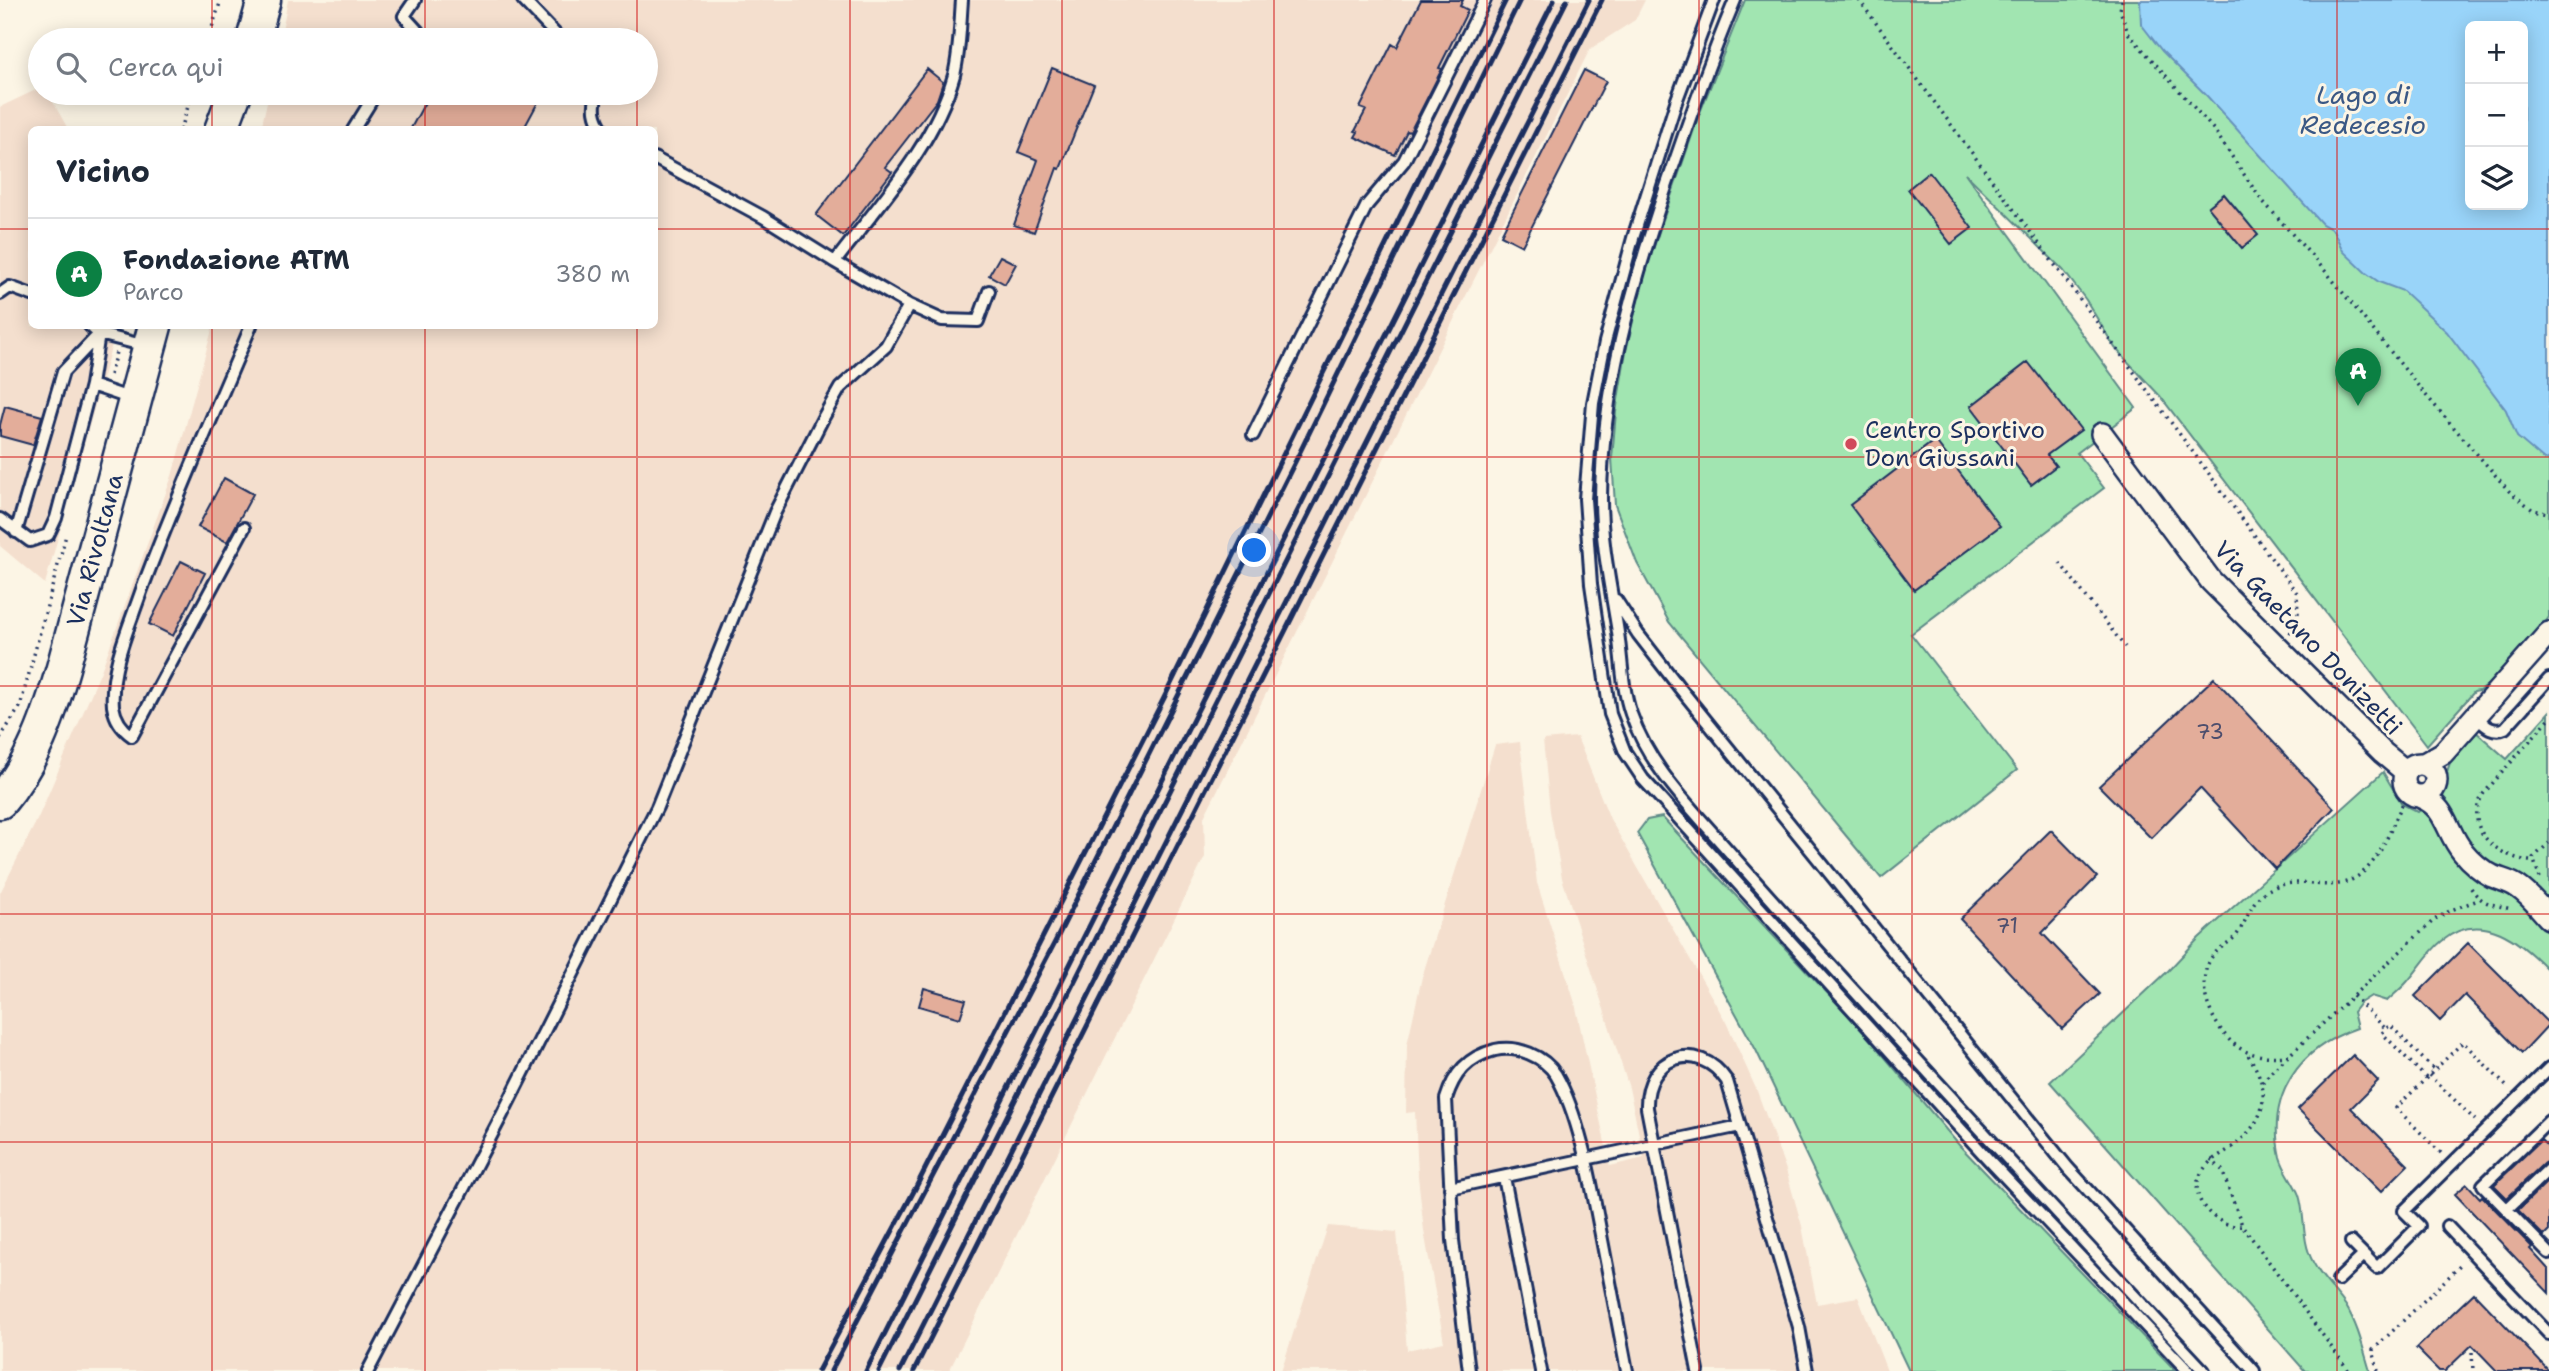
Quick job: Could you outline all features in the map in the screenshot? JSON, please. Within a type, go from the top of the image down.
[{"type":"street","points":[[256,28],[264,0]]},
{"type":"street","points":[[223,126],[231,105]]},
{"type":"street","name":"Via Rivoltana","points":[[0,802],[23,770],[47,722],[152,336]]},
{"type":"street","name":"Via Gaetano Donizetti","points":[[2102,434],[2211,581],[2383,753],[2415,768],[2404,778],[2406,789],[2413,797]]},
{"type":"street","points":[[2415,768],[2443,753],[2549,633]]},
{"type":"street","name":"Via Rivoltana","points":[[0,792],[23,770]]},
{"type":"street","points":[[2413,797],[2431,801],[2439,808],[2463,852],[2490,875],[2519,887],[2549,918]]},
{"type":"lane","points":[[415,0],[404,16],[415,28]]},
{"type":"lane","points":[[523,0],[550,28]]},
{"type":"lane","points":[[835,262],[915,157],[945,102],[954,74],[962,0]]},
{"type":"lane","points":[[1253,435],[1367,205],[1404,161],[1485,0]]},
{"type":"lane","points":[[1714,0],[1676,102],[1633,238],[1605,342],[1593,403],[1585,499],[1589,559],[1605,684],[1613,724],[1625,752],[1643,779],[1988,1159],[2188,1371]]},
{"type":"lane","points":[[1735,0],[1685,130],[1653,224],[1631,295],[1610,388],[1601,501],[1606,568],[1620,644],[1622,679],[1630,712],[1640,736],[1662,773],[1770,898],[2204,1371]]},
{"type":"lane","points":[[356,126],[369,105]]},
{"type":"lane","points":[[593,105],[600,126]]},
{"type":"lane","points":[[658,160],[763,217],[909,304],[942,320],[978,321],[989,291]]},
{"type":"lane","points":[[0,293],[10,287],[28,294]]},
{"type":"lane","points":[[368,1371],[508,1103],[657,807],[775,512],[840,388],[886,346],[909,304]]},
{"type":"lane","points":[[93,329],[99,334],[152,336]]},
{"type":"lane","points":[[244,528],[132,736],[124,731],[113,707],[114,686],[125,638],[159,542],[250,329]]},
{"type":"lane","points":[[0,519],[30,541],[48,534],[56,518],[91,385],[99,334]]},
{"type":"lane","points":[[16,532],[63,372],[99,334]]},
{"type":"lane","points":[[91,385],[134,400]]},
{"type":"lane","points":[[1612,591],[1638,634],[1679,687],[2047,1143],[2254,1371]]},
{"type":"lane","points":[[2474,716],[2490,729],[2498,731],[2505,728],[2549,679]]},
{"type":"lane","points":[[1469,1371],[1453,1240],[1446,1100],[1452,1080],[1465,1064],[1482,1053],[1501,1049],[1521,1050],[1540,1059],[1555,1073],[1563,1091],[1586,1159],[1627,1371]]},
{"type":"lane","points":[[1698,1371],[1647,1108],[1649,1087],[1659,1069],[1670,1061],[1683,1057],[1696,1057],[1709,1062],[1720,1070],[1727,1081],[1799,1327],[1807,1371]]},
{"type":"lane","points":[[2351,1242],[2377,1268],[2419,1226],[2404,1211],[2549,1068]]},
{"type":"lane","points":[[1450,1188],[1740,1126]]},
{"type":"lane","points":[[2547,1126],[2483,1185],[2548,1251]]},
{"type":"lane","points":[[2507,1209],[2549,1169]]},
{"type":"lane","points":[[1504,1177],[1541,1371]]},
{"type":"lane","points":[[2447,1226],[2549,1334]]},
{"type":"lane","points":[[2338,1280],[2364,1255]]},
{"type":"path","points":[[212,28],[221,0]]},
{"type":"path","points":[[1859,0],[2297,593],[2298,613],[2283,652]]},
{"type":"path","points":[[2122,0],[2120,10],[2128,33],[2214,130],[2260,198],[2327,273],[2424,393],[2510,491],[2533,510],[2549,513]]},
{"type":"path","points":[[182,126],[188,105]]},
{"type":"path","points":[[2060,563],[2124,647]]},
{"type":"path","points":[[2530,861],[2515,859],[2482,836],[2475,814],[2477,802],[2484,793],[2549,719]]},
{"type":"path","points":[[2242,1226],[2222,1222],[2199,1201],[2196,1188],[2199,1175],[2211,1159],[2228,1150],[2255,1127],[2264,1100],[2263,1083],[2257,1069],[2247,1053],[2223,1033],[2208,1008],[2204,976],[2209,962],[2216,952],[2237,935],[2250,906],[2273,888],[2289,882],[2325,886],[2339,884],[2367,869],[2413,797]]},
{"type":"path","points":[[2543,885],[2533,858],[2549,843]]},
{"type":"path","points":[[2263,1083],[2434,920],[2478,900]]},
{"type":"path","points":[[2353,995],[2386,1029]]},
{"type":"path","points":[[2434,1070],[2390,1025],[2382,1033],[2485,1131]]},
{"type":"path","points":[[2452,1164],[2396,1108],[2434,1070],[2463,1042],[2518,1098]]},
{"type":"path","points":[[2247,1053],[2269,1058],[2289,1056]]},
{"type":"path","points":[[2211,1159],[2222,1170],[2242,1226],[2349,1371]]},
{"type":"path","points":[[2378,1371],[2373,1350],[2464,1262]]},
{"type":"path","points":[[2472,1352],[2473,1371]]},
{"type":"shaded area","points":[[288,0],[1645,0],[1635,20],[1590,49],[1204,817],[1205,857],[949,1371],[0,1371],[0,893],[38,818],[101,671],[172,476],[212,329],[658,329],[658,126],[262,126],[266,105],[658,105],[658,28],[282,28]]},
{"type":"shaded area","points":[[28,94],[28,105],[55,105],[66,126],[28,126],[28,329],[116,329],[45,584],[0,546],[0,107]]},
{"type":"shaded area","points":[[1577,737],[1610,819],[1726,1022],[1757,1091],[1786,1170],[1802,1226],[1817,1304],[1858,1297],[1887,1371],[1281,1371],[1328,1226],[1397,1232],[1407,1350],[1444,1342],[1424,1231],[1415,1112],[1406,1113],[1407,1045],[1422,977],[1495,745],[1520,742],[1537,883],[1575,1003],[1610,1166],[1644,1158],[1629,1088],[1562,878],[1550,811],[1543,740]]},
{"type":"green space","points":[[1745,0],[2549,0],[2549,617],[2520,661],[2474,692],[2427,745],[2160,396],[2115,348],[2086,300],[2063,270],[1965,173],[2136,408],[2077,453],[2104,488],[1911,634],[2017,770],[1881,878],[1669,622],[1637,563],[1615,505],[1612,458],[1626,351],[1643,278],[1699,115]]},
{"type":"green space","points":[[2549,712],[2549,971],[2526,949],[2500,933],[2486,928],[2457,932],[2437,945],[2407,982],[2387,1001],[2371,996],[2360,1003],[2353,1012],[2357,1028],[2336,1037],[2303,1061],[2283,1094],[2277,1134],[2280,1157],[2299,1195],[2307,1246],[2316,1267],[2346,1306],[2360,1337],[2370,1371],[2305,1371],[2050,1082],[2168,971],[2199,938],[2383,772],[2402,804],[2418,812],[2441,789],[2451,760],[2475,731],[2507,759]]},
{"type":"green space","points":[[1662,817],[1862,1030],[1959,1145],[2176,1371],[1909,1371],[1756,1050],[1637,833],[1647,820]]},
{"type":"water","name":"Lago di Redecesio","points":[[2140,0],[2549,0],[2549,459],[2544,460],[2517,437],[2506,410],[2447,332],[2403,291],[2379,282],[2343,251],[2333,230],[2322,224],[2207,96],[2162,51],[2141,24]]},
{"type":"building","points":[[1421,0],[1463,0],[1460,6],[1468,10],[1439,68],[1442,69],[1410,132],[1407,131],[1395,155],[1355,137],[1358,132],[1355,131],[1366,110],[1360,108],[1392,44],[1397,47]]},
{"type":"building","points":[[1052,68],[1094,85],[1060,169],[1057,168],[1034,232],[1014,225],[1038,160],[1018,152]]},
{"type":"building","points":[[927,69],[943,82],[937,100],[885,167],[892,172],[843,236],[816,215]]},
{"type":"building","points":[[1584,70],[1606,81],[1522,246],[1501,235]]},
{"type":"building","points":[[424,105],[537,105],[525,126],[412,126]]},
{"type":"building","points":[[1929,172],[1972,228],[1951,244],[1908,189]]},
{"type":"building","points":[[2224,194],[2258,235],[2242,248],[2208,207]]},
{"type":"building","points":[[1000,256],[1016,264],[1005,284],[989,275]]},
{"type":"building","points":[[2028,362],[2081,430],[2047,455],[2056,466],[2031,485],[1971,406]]},
{"type":"building","points":[[5,406],[42,416],[33,445],[0,436]]},
{"type":"building","points":[[1935,440],[2000,526],[1914,590],[1850,505]]},
{"type":"building","points":[[224,478],[253,494],[227,542],[198,527]]},
{"type":"building","points":[[181,561],[205,573],[173,636],[149,624]]},
{"type":"building","points":[[2214,678],[2334,808],[2275,869],[2200,788],[2151,838],[2099,786]]},
{"type":"building","points":[[2051,830],[2097,877],[2042,933],[2100,994],[2062,1029],[1960,919]]},
{"type":"building","points":[[2468,943],[2549,1024],[2522,1053],[2465,995],[2440,1021],[2415,996]]},
{"type":"building","points":[[924,988],[966,1000],[960,1018],[919,1006]]},
{"type":"building","points":[[2353,1055],[2378,1081],[2351,1108],[2408,1165],[2381,1192],[2298,1109]]},
{"type":"building","points":[[2541,1140],[2549,1148],[2549,1161],[2507,1198],[2494,1185]]},
{"type":"building","points":[[2549,1180],[2549,1231],[2544,1236],[2518,1210]]},
{"type":"building","points":[[2467,1184],[2532,1247],[2530,1249],[2549,1270],[2549,1293],[2455,1194]]},
{"type":"building","points":[[2474,1293],[2549,1371],[2497,1371],[2472,1345],[2445,1371],[2439,1371],[2416,1348]]},
{"type":"railway","points":[[818,1371],[914,1191],[1164,698],[1506,0]]},
{"type":"railway","points":[[831,1371],[1055,942],[1296,460],[1520,0]]},
{"type":"railway","points":[[866,1371],[1554,0]]},
{"type":"railway","points":[[879,1371],[1567,0]]},
{"type":"railway","points":[[900,1371],[1589,0]]},
{"type":"railway","points":[[914,1371],[1602,0]]},
{"type":"place","name":"Fondazione ATM","points":[[2358,406]]},
{"type":"place","name":"Centro Sportivo Don Giussani","points":[[1851,444]]}]
